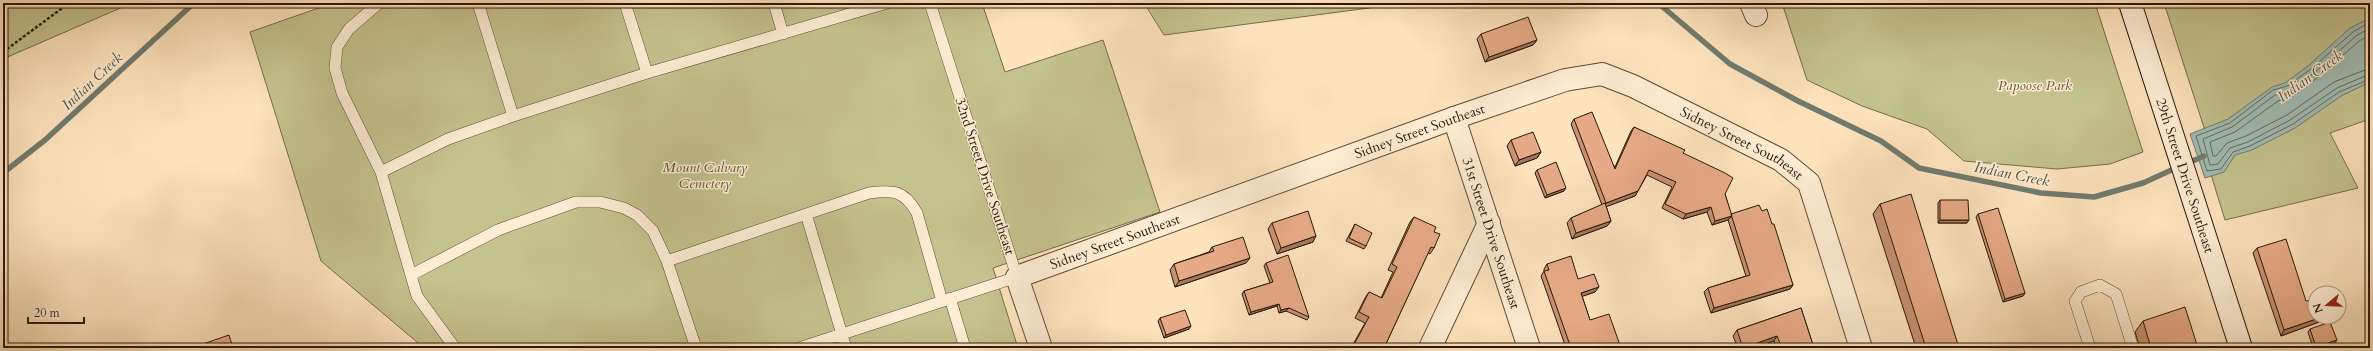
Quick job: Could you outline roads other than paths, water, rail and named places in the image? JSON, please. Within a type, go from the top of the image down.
[{"type":"street","name":"29th Street Drive Southeast","points":[[2130,3],[2241,348]]},
{"type":"street","name":"Sidney Street Southeast","points":[[1018,276],[1454,118],[1565,80],[1602,74],[1633,86],[1781,160],[1809,183],[1861,348]]},
{"type":"street","name":"31st Street Drive Southeast","points":[[1454,118],[1529,348]]},
{"type":"street","points":[[1430,348],[1489,223]]},
{"type":"street","name":"32nd Street Drive Southeast","points":[[1018,276],[1041,348]]},
{"type":"lane","points":[[379,3],[348,29],[337,47],[335,68],[342,93],[380,172],[417,296],[454,348]]},
{"type":"lane","points":[[478,3],[513,116]]},
{"type":"lane","points":[[625,3],[647,73]]},
{"type":"lane","points":[[774,3],[783,34]]},
{"type":"lane","points":[[380,172],[448,139],[513,116],[647,73],[888,3]]},
{"type":"lane","name":"32nd Street Drive Southeast","points":[[930,3],[1018,276]]},
{"type":"lane","points":[[667,261],[869,193],[888,190],[902,195],[910,201],[916,213],[965,348]]},
{"type":"lane","points":[[411,275],[498,230],[576,202],[600,202],[624,208],[637,215],[653,231],[667,261],[696,348]]},
{"type":"lane","points":[[806,214],[846,348]]},
{"type":"lane","points":[[799,348],[1018,276]]},
{"type":"lane","points":[[2090,348],[2075,301],[2081,292],[2100,285],[2116,294],[2133,348]]},
{"type":"water","points":[[2370,18],[2370,82],[2341,96],[2295,128],[2252,150],[2235,155],[2224,172],[2205,178],[2190,134],[2228,119],[2272,87],[2285,83],[2308,66],[2350,28]]},
{"type":"waterway","name":"Indian Creek","points":[[3,173],[45,140],[194,3]]},
{"type":"waterway","name":"Indian Creek","points":[[1658,3],[1730,64],[1798,101],[1881,141],[1919,168],[2041,193],[2094,197],[2143,183],[2178,167]]},
{"type":"waterway","name":"Indian Creek","points":[[2186,164],[2204,156]]},
{"type":"park label","name":"Papoose Park","points":[[2035,85]]},
{"type":"park label","name":"Mount Calvary Cemetery","points":[[705,176]]}]
